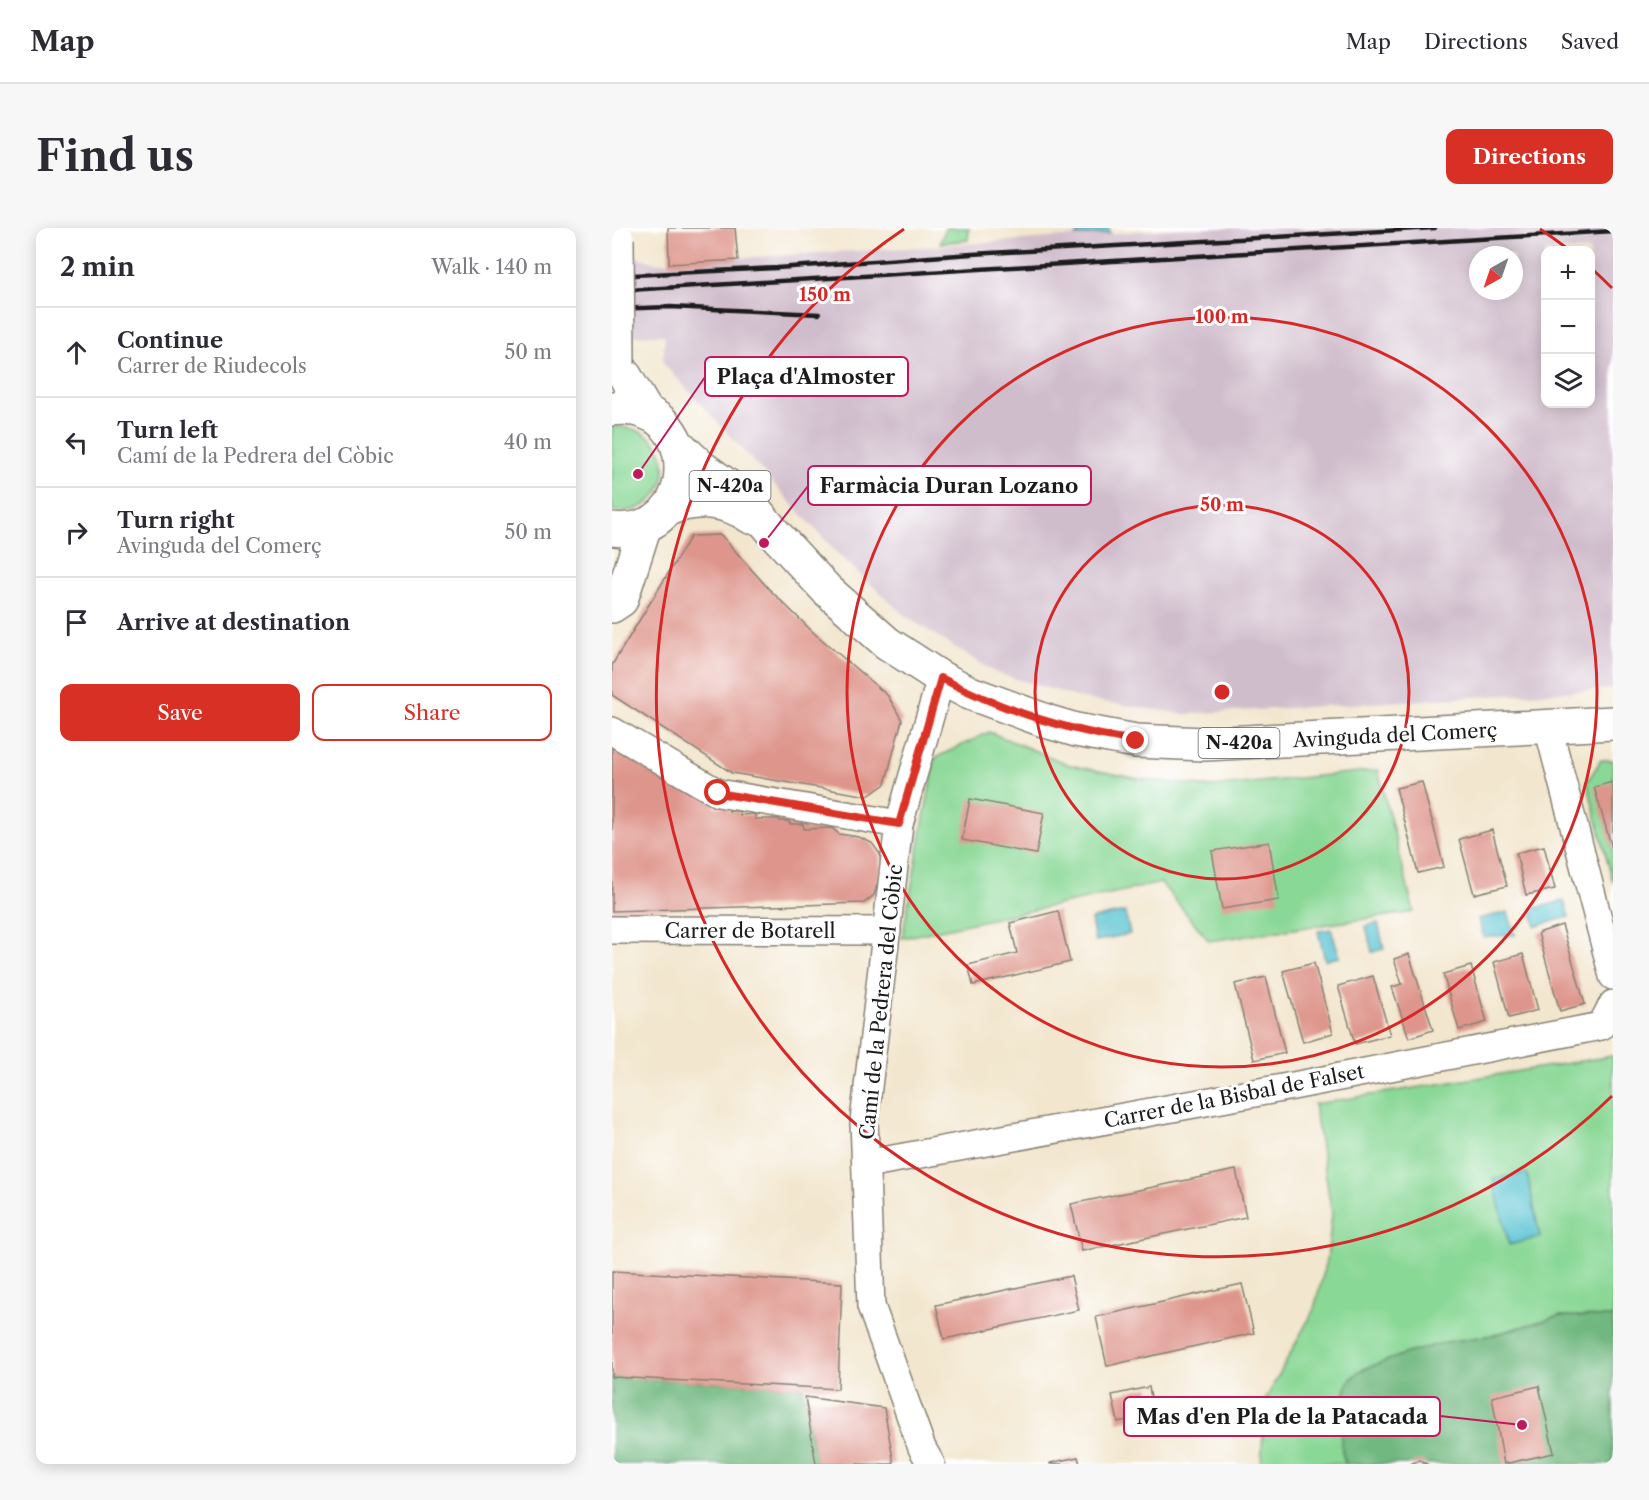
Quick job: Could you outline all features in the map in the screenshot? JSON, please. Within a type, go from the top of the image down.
[{"type":"main road","name":"N-420a","points":[[612,529],[629,530],[656,517],[680,484],[682,466],[678,445],[667,429],[647,413],[615,369],[617,234]]},
{"type":"main road","points":[[612,409],[633,409],[647,413]]},
{"type":"main road","name":"Avinguda del Comerç","points":[[678,445],[701,467],[747,500],[827,590],[887,643],[941,678],[970,693],[1058,725],[1111,737],[1162,743],[1204,744],[1613,723]]},
{"type":"main road","name":"Avinguda del Comerç","points":[[656,517],[695,501],[718,502],[741,510],[775,534]]},
{"type":"main road","points":[[612,606],[621,600],[656,517]]},
{"type":"street","name":"Camí de la Pedrera del Còbic","points":[[931,1464],[922,1448],[871,1306],[864,1121],[899,824],[941,678]]},
{"type":"street","points":[[1548,727],[1613,976]]},
{"type":"street","points":[[612,731],[718,793],[899,824]]},
{"type":"street","name":"Carrer de Botarell","points":[[612,930],[888,932]]},
{"type":"street","name":"Carrer de la Bisbal de Falset","points":[[866,1164],[1293,1086],[1607,1015]]},
{"type":"shaded area","points":[[1184,228],[1613,228],[1613,689],[1184,714],[1084,699],[996,673],[905,616],[837,553],[663,363],[665,335],[612,336],[612,248],[655,263]]},
{"type":"green space","points":[[946,228],[969,228],[968,240],[940,243]]},
{"type":"green space","points":[[612,428],[638,431],[654,442],[662,456],[664,473],[659,489],[649,502],[633,510],[612,510]]},
{"type":"green space","points":[[989,732],[1070,765],[1139,779],[1212,787],[1378,770],[1414,912],[1209,941],[1161,883],[902,938],[935,758]]},
{"type":"green space","points":[[1601,760],[1613,760],[1613,883],[1587,782]]},
{"type":"green space","points":[[1613,1056],[1613,1317],[1559,1316],[1493,1335],[1446,1342],[1398,1357],[1384,1363],[1342,1404],[1341,1426],[1345,1464],[1261,1464],[1265,1401],[1314,1309],[1327,1260],[1332,1214],[1314,1104]]},
{"type":"green space","points":[[1559,1316],[1613,1317],[1613,1464],[1346,1464],[1342,1452],[1340,1429],[1342,1404],[1348,1382],[1359,1371],[1407,1353],[1446,1342],[1493,1335]]},
{"type":"green space","points":[[612,1377],[803,1387],[816,1464],[612,1464]]},
{"type":"water","points":[[1082,228],[1109,228],[1110,233],[1076,236]]},
{"type":"water","points":[[1564,901],[1569,917],[1536,926],[1531,909]]},
{"type":"water","points":[[1125,912],[1130,934],[1095,941],[1091,919]]},
{"type":"water","points":[[1508,912],[1515,935],[1484,937],[1478,919]]},
{"type":"water","points":[[1378,923],[1384,949],[1372,952],[1366,926]]},
{"type":"water","points":[[1331,929],[1340,957],[1325,960],[1318,931]]},
{"type":"water","points":[[1527,1173],[1540,1237],[1509,1245],[1493,1179]]},
{"type":"building","points":[[668,228],[735,228],[738,260],[669,264]]},
{"type":"building","points":[[721,535],[768,588],[814,633],[888,696],[902,720],[885,784],[868,796],[732,773],[612,695],[612,665],[691,536]]},
{"type":"building","points":[[612,738],[710,799],[715,807],[729,807],[729,811],[739,811],[740,815],[755,814],[755,819],[779,819],[788,821],[790,824],[803,824],[804,829],[832,828],[839,834],[859,837],[872,843],[880,854],[881,870],[874,895],[864,903],[612,911]]},
{"type":"building","points":[[1422,782],[1444,867],[1418,873],[1396,788]]},
{"type":"building","points":[[1613,782],[1613,848],[1612,848],[1594,787]]},
{"type":"building","points":[[970,799],[1044,813],[1036,854],[962,840]]},
{"type":"building","points":[[1492,830],[1507,886],[1474,894],[1459,839]]},
{"type":"building","points":[[1269,842],[1279,900],[1222,909],[1212,851]]},
{"type":"building","points":[[1544,846],[1555,889],[1526,895],[1516,853]]},
{"type":"building","points":[[1058,911],[1070,962],[973,985],[968,965],[1017,953],[1010,923]]},
{"type":"building","points":[[1562,925],[1585,1004],[1560,1011],[1538,933]]},
{"type":"building","points":[[1409,954],[1433,1030],[1409,1038],[1392,987],[1402,984],[1394,959]]},
{"type":"building","points":[[1523,954],[1538,1010],[1509,1018],[1494,962]]},
{"type":"building","points":[[1314,963],[1333,1033],[1303,1042],[1283,971]]},
{"type":"building","points":[[1471,966],[1487,1022],[1459,1030],[1443,974]]},
{"type":"building","points":[[1373,976],[1390,1035],[1355,1044],[1338,986]]},
{"type":"building","points":[[1266,977],[1285,1053],[1254,1060],[1235,984]]},
{"type":"building","points":[[1236,1170],[1246,1217],[1082,1251],[1071,1204]]},
{"type":"building","points":[[612,1271],[842,1283],[838,1389],[612,1377]]},
{"type":"building","points":[[1071,1276],[1079,1310],[944,1339],[936,1305]]},
{"type":"building","points":[[1242,1284],[1254,1333],[1107,1366],[1096,1317]]},
{"type":"building","points":[[1539,1386],[1554,1453],[1504,1464],[1492,1397]]},
{"type":"building","points":[[1149,1387],[1154,1414],[1118,1422],[1112,1395]]},
{"type":"building","points":[[805,1397],[884,1408],[894,1464],[816,1464]]},
{"type":"building","points":[[1078,1457],[1080,1464],[1050,1464],[1050,1463]]},
{"type":"building","points":[[1419,1460],[1427,1464],[1410,1464]]},
{"type":"railway","points":[[612,276],[1435,228]]},
{"type":"railway","points":[[612,291],[1613,231]]},
{"type":"railway","points":[[612,309],[670,307],[819,314]]},
{"type":"place","name":"Plaça d'Almoster","points":[[638,474]]},
{"type":"place","name":"Farmàcia Duran Lozano","points":[[764,543]]},
{"type":"place","name":"Mas d'en Pla de la Patacada","points":[[1522,1425]]},
{"type":"route","points":[[718,793],[899,824],[941,678],[970,693],[1020,713],[1076,730],[1136,741]]}]
